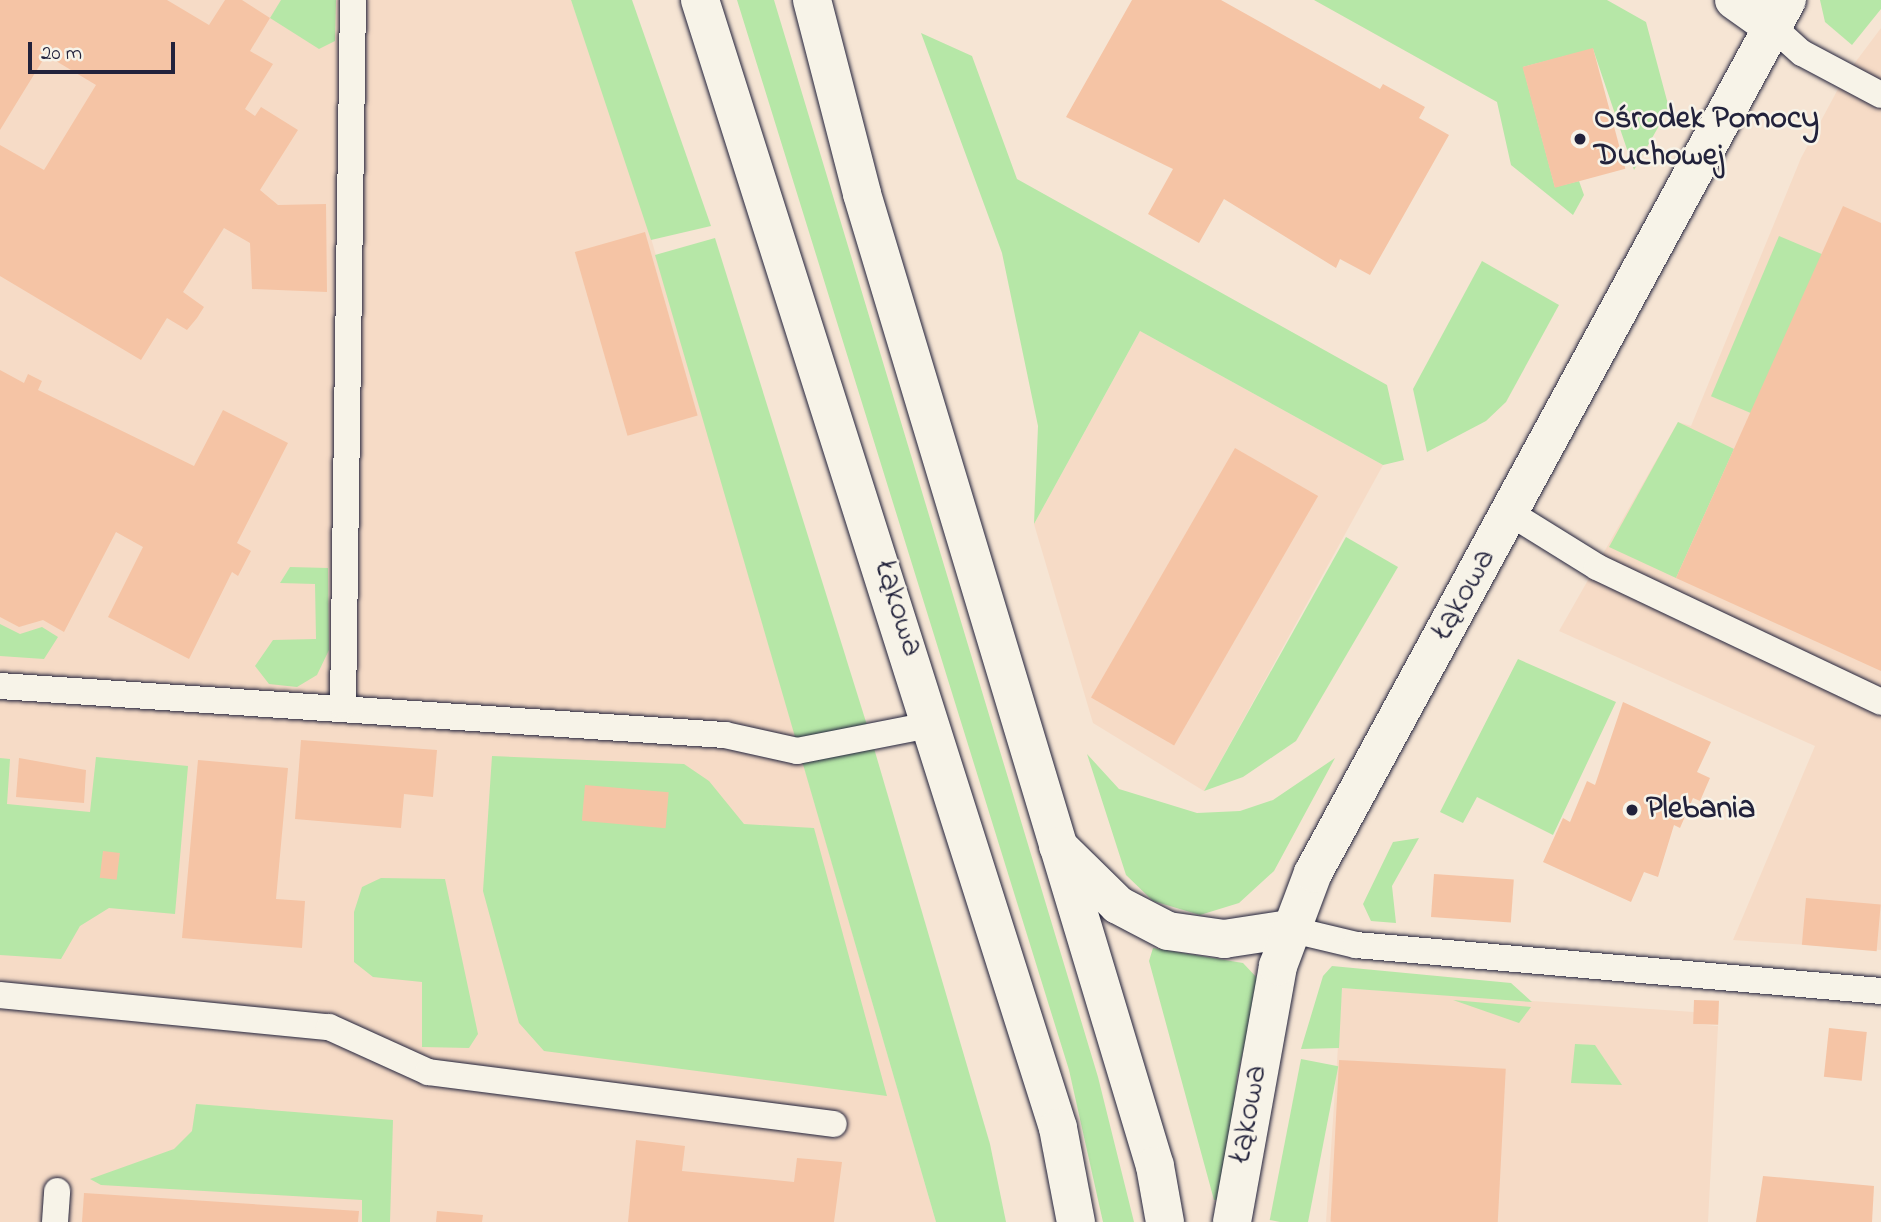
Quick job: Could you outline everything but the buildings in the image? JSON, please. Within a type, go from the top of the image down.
[{"type":"street","name":"Łąkowa","points":[[700,0],[934,724],[1058,1128],[1076,1222]]},
{"type":"street","points":[[812,0],[862,194],[1055,843],[1155,1166],[1165,1222]]},
{"type":"street","points":[[1734,0],[1781,15]]},
{"type":"street","name":"Łąkowa","points":[[1232,1222],[1289,929],[1313,873],[1781,15]]},
{"type":"street","points":[[1055,843],[1118,905],[1168,931],[1224,939],[1289,929]]},
{"type":"lane","points":[[343,706],[353,0]]},
{"type":"lane","points":[[1781,15],[1802,53],[1881,95]]},
{"type":"lane","points":[[1510,513],[1597,567],[1881,702]]},
{"type":"lane","points":[[0,686],[343,706],[725,735],[797,751],[934,724]]},
{"type":"lane","points":[[1289,929],[1356,945],[1881,991]]},
{"type":"lane","points":[[0,995],[329,1027],[428,1072],[834,1124]]},
{"type":"lane","points":[[55,1222],[57,1191]]},
{"type":"shaded area","points":[[0,0],[571,0],[635,183],[936,1222],[0,1222]]},
{"type":"shaded area","points":[[1881,28],[1881,950],[1733,940],[1815,746],[1559,631],[1678,422],[1691,426],[1801,158],[1845,76]]},
{"type":"shaded area","points":[[1140,331],[1383,465],[1204,791],[1093,723],[1034,524]]},
{"type":"shaded area","points":[[1342,988],[1694,1012],[1694,1024],[1718,1026],[1708,1222],[1326,1222]]},
{"type":"green space","points":[[281,0],[336,0],[335,41],[319,49],[270,18]]},
{"type":"green space","points":[[571,0],[632,0],[711,226],[651,240]]},
{"type":"green space","points":[[737,0],[774,0],[1098,1077],[1134,1222],[1103,1222],[1069,1070]]},
{"type":"green space","points":[[1314,0],[1607,0],[1646,22],[1669,108],[1634,170],[1593,49],[1523,67],[1555,187],[1579,181],[1584,195],[1573,215],[1511,165],[1497,102]]},
{"type":"green space","points":[[1820,0],[1881,0],[1881,9],[1852,45],[1825,22]]},
{"type":"green space","points":[[921,33],[972,56],[1017,179],[1387,385],[1404,460],[1383,465],[1140,331],[1034,524],[1038,426],[1002,253]]},
{"type":"green space","points":[[1779,236],[1822,254],[1754,415],[1711,396]]},
{"type":"green space","points":[[715,238],[871,738],[990,1144],[1006,1222],[936,1222],[655,255]]},
{"type":"green space","points":[[1482,261],[1559,305],[1506,402],[1486,421],[1427,452],[1413,389]]},
{"type":"green space","points":[[1678,422],[1734,449],[1676,578],[1609,547]]},
{"type":"green space","points":[[1346,537],[1398,567],[1296,741],[1243,777],[1204,791]]},
{"type":"green space","points":[[290,567],[328,568],[329,650],[317,675],[297,687],[269,684],[255,666],[273,640],[316,639],[315,584],[280,583]]},
{"type":"green space","points":[[0,624],[20,634],[42,627],[58,637],[44,659],[0,656]]},
{"type":"green space","points":[[1518,659],[1616,702],[1553,835],[1477,797],[1463,823],[1440,812]]},
{"type":"green space","points":[[1087,754],[1119,789],[1197,813],[1240,811],[1273,800],[1335,758],[1274,871],[1239,903],[1200,915],[1153,901],[1126,875]]},
{"type":"green space","points":[[492,756],[684,764],[709,781],[744,824],[814,828],[887,1096],[544,1051],[519,1023],[483,891]]},
{"type":"green space","points":[[96,757],[188,766],[175,914],[109,908],[80,926],[61,959],[0,955],[0,758],[10,759],[7,804],[90,812]]},
{"type":"green space","points":[[1419,838],[1392,886],[1396,923],[1371,921],[1363,904],[1393,842]]},
{"type":"green space","points":[[381,878],[445,879],[478,1034],[469,1048],[422,1047],[422,982],[373,977],[354,962],[354,912],[362,887]]},
{"type":"green space","points":[[1153,948],[1243,963],[1260,981],[1237,1077],[1224,1200],[1214,1200],[1149,961]]},
{"type":"green space","points":[[1332,966],[1511,983],[1532,1002],[1342,988],[1339,1048],[1301,1049],[1323,976]]},
{"type":"green space","points":[[1453,1000],[1531,1007],[1519,1023]]},
{"type":"green space","points":[[1575,1044],[1595,1045],[1622,1085],[1571,1083]]},
{"type":"green space","points":[[1301,1059],[1338,1066],[1308,1222],[1270,1220]]},
{"type":"green space","points":[[196,1104],[393,1120],[390,1222],[362,1222],[362,1200],[101,1185],[90,1179],[174,1149],[192,1131]]},
{"type":"place","name":"Ośrodek Pomocy Duchowej","points":[[1580,139]]},
{"type":"place","name":"Plebania","points":[[1632,810]]}]
